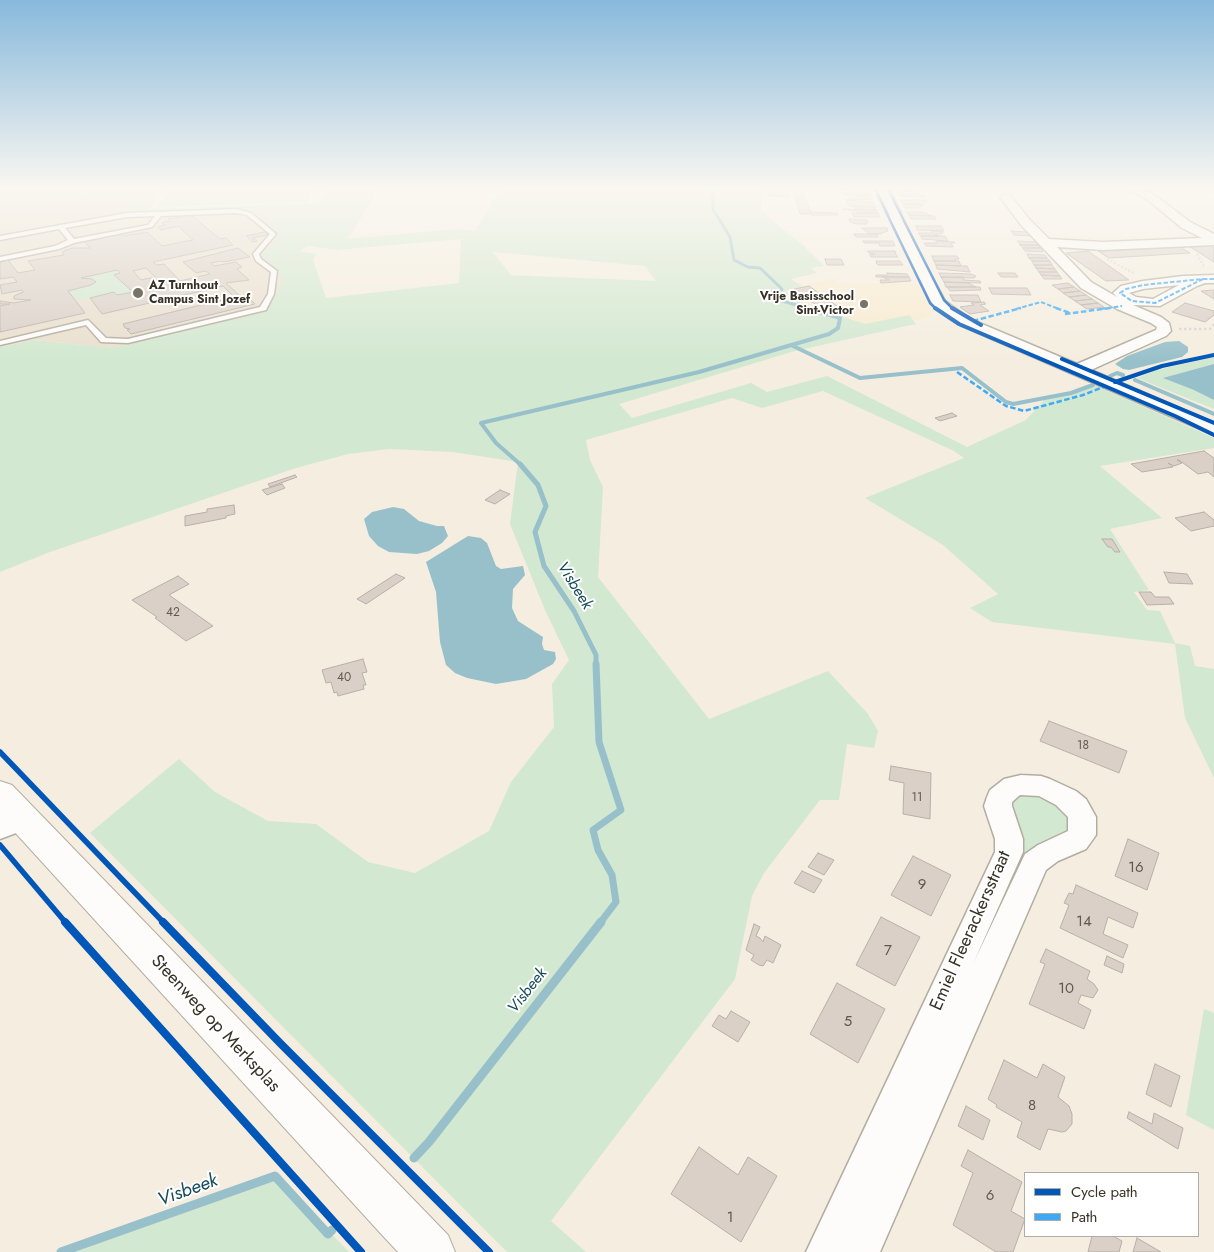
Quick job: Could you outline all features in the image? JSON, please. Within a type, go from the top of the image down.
[{"type":"street","points":[[909,245],[942,307],[965,322],[1193,419],[1214,430]]},
{"type":"street","points":[[1047,245],[1086,285],[1122,306],[1156,320],[1162,331],[1077,370]]},
{"type":"street","points":[[1209,279],[1192,283],[1156,303],[1132,302],[1120,293],[1126,289],[1146,285],[1209,279]]},
{"type":"street","name":"Emiel Fleerackersstraat","points":[[825,1252],[1009,852],[1009,839],[998,806],[1000,797],[1013,786],[1041,786],[1049,788],[1076,806],[1082,817],[1082,835],[1076,841],[1048,853],[1036,862],[861,1252]]},
{"type":"street","name":"Steenweg op Merksplas","points":[[7,814],[431,1252]]},
{"type":"lane","points":[[0,259],[63,245]]},
{"type":"lane","points":[[0,343],[88,322],[104,340],[128,341],[263,308],[271,294],[274,271],[258,260],[256,254],[263,245]]},
{"type":"path","points":[[1095,245],[1096,251],[1104,257],[1142,276],[1146,285]]},
{"type":"path","points":[[1162,331],[1210,329],[1214,324]]},
{"type":"path","points":[[1162,331],[1181,336]]},
{"type":"shaded area","name":"AZ Turnhout Campus Sint Jozef","points":[[0,245],[309,246],[298,251],[245,361],[33,340],[0,347]]},
{"type":"shaded area","name":"Vrije Basisschool Sint-Victor","points":[[832,279],[839,283],[918,284],[933,313],[920,320],[839,335],[844,320],[842,316],[813,310],[768,294],[785,292],[785,290]]},
{"type":"green space","points":[[272,245],[389,245],[337,250],[309,246],[299,251],[317,254],[313,260],[326,298],[459,283],[461,245],[803,245],[824,266],[811,268],[817,273],[791,279],[802,286],[785,291],[802,303],[865,324],[909,315],[916,324],[795,351],[619,404],[632,418],[751,383],[767,392],[827,376],[967,447],[1026,420],[1044,400],[1096,386],[1214,438],[1214,448],[1100,466],[1162,518],[1110,529],[1149,590],[1134,592],[1147,610],[1160,611],[1175,643],[1190,646],[1195,666],[1214,669],[1214,778],[1185,718],[1175,644],[992,622],[970,608],[998,594],[943,545],[865,498],[964,458],[954,451],[823,391],[762,408],[732,398],[586,440],[590,460],[603,487],[598,577],[709,719],[828,671],[868,714],[878,731],[874,748],[847,744],[839,800],[820,800],[764,873],[752,896],[735,979],[551,1221],[586,1252],[507,1252],[90,833],[179,759],[215,792],[268,821],[316,824],[368,862],[415,873],[489,831],[511,782],[554,727],[552,684],[569,660],[545,610],[510,524],[518,462],[453,452],[389,449],[348,454],[296,468],[50,552],[0,572],[0,347],[33,340],[115,348],[269,309],[284,278],[263,256]],"holes":[[[493,252],[645,266],[656,281],[511,275]]]},
{"type":"green space","points":[[117,270],[120,273],[115,275],[133,292],[117,295],[114,292],[76,301],[68,291],[96,282],[92,279],[81,278]]},
{"type":"green space","points":[[1214,357],[1214,409],[1137,378],[1157,370]]},
{"type":"green space","points":[[1036,792],[1072,815],[1070,835],[1028,856],[1019,852],[1008,804],[1018,793]]},
{"type":"green space","points":[[1204,1009],[1214,1013],[1214,1130],[1186,1115]]},
{"type":"green space","points":[[275,1176],[349,1252],[61,1252],[179,1210]]},
{"type":"water","points":[[1179,341],[1188,347],[1188,352],[1182,357],[1129,370],[1115,364],[1127,356],[1165,342]]},
{"type":"water","points":[[1214,364],[1214,400],[1163,378]]},
{"type":"water","points":[[393,507],[404,509],[419,521],[444,526],[448,536],[442,543],[429,551],[417,554],[389,552],[378,546],[369,536],[364,519],[372,512]]},
{"type":"water","points":[[468,536],[481,538],[487,543],[496,566],[501,569],[523,566],[525,575],[513,589],[512,608],[518,621],[543,637],[542,644],[544,650],[555,652],[556,659],[553,664],[526,679],[496,684],[467,678],[455,673],[446,665],[440,642],[436,592],[426,562]]},
{"type":"building","points":[[88,245],[231,245],[153,262],[157,265],[164,264],[180,281],[210,274],[206,271],[196,273],[183,262],[238,248],[250,257],[211,263],[214,266],[236,262],[242,267],[237,269],[249,280],[226,283],[240,296],[245,295],[249,298],[247,299],[248,301],[251,300],[255,304],[131,334],[127,330],[130,329],[125,328],[123,324],[234,297],[223,286],[102,314],[90,298],[114,292],[117,295],[133,292],[114,275],[120,273],[117,270],[81,278],[92,279],[96,282],[68,291],[85,313],[0,332],[0,306],[10,304],[0,304],[0,301],[14,303],[31,300],[14,299],[14,296],[23,292],[22,290],[2,294],[0,285],[17,282],[13,277],[0,279],[0,262],[8,260],[18,273],[35,270],[28,261],[64,255],[62,252],[72,248],[90,248]],"holes":[[[146,268],[155,277],[141,280],[133,271]]]},
{"type":"building","points":[[952,245],[953,247],[926,246]]},
{"type":"building","points":[[1020,245],[1038,245],[1041,248],[1023,248]]},
{"type":"building","points":[[1188,245],[1210,245],[1214,248],[1214,262]]},
{"type":"building","points":[[1178,246],[1190,253],[1109,258],[1098,251]]},
{"type":"building","points":[[1023,248],[1041,248],[1043,252],[1025,251]]},
{"type":"building","points":[[868,251],[895,251],[898,257],[871,257],[870,254],[875,254]]},
{"type":"building","points":[[1088,251],[1129,280],[1106,281],[1066,253]]},
{"type":"building","points":[[1027,254],[1045,255],[1047,258],[1029,258]]},
{"type":"building","points":[[932,256],[957,256],[959,259],[955,259],[956,261],[934,261]]},
{"type":"building","points":[[1029,258],[1047,258],[1050,261],[1032,261]]},
{"type":"building","points":[[825,259],[841,259],[844,265],[827,265]]},
{"type":"building","points":[[876,261],[900,261],[903,265],[878,265]]},
{"type":"building","points":[[934,261],[959,261],[961,266],[936,265]]},
{"type":"building","points":[[1032,261],[1050,261],[1052,265],[1034,265]]},
{"type":"building","points":[[936,265],[967,266],[970,272],[937,269]]},
{"type":"building","points":[[1034,265],[1052,265],[1055,269],[1036,268]]},
{"type":"building","points":[[1036,268],[1055,269],[1057,272],[1039,272]]},
{"type":"building","points":[[1039,272],[1057,272],[1060,276],[1041,275]]},
{"type":"building","points":[[887,273],[907,274],[909,277],[876,277],[876,275],[888,275]]},
{"type":"building","points":[[939,273],[971,274],[976,276],[974,278],[941,277]]},
{"type":"building","points":[[998,273],[1015,273],[1018,277],[1001,277]]},
{"type":"building","points":[[1041,275],[1060,276],[1062,279],[1044,279]]},
{"type":"building","points":[[882,277],[909,277],[911,281],[881,283],[880,280],[889,280]]},
{"type":"building","points":[[941,277],[963,277],[964,280],[980,281],[981,283],[944,282]]},
{"type":"building","points":[[944,282],[968,283],[976,287],[946,287]]},
{"type":"building","points":[[1068,283],[1074,287],[1058,289],[1052,285]]},
{"type":"building","points":[[809,286],[837,306],[822,309],[806,298],[800,300],[795,296],[804,296],[794,289]]},
{"type":"building","points":[[947,287],[980,287],[981,290],[950,291]]},
{"type":"building","points":[[1074,287],[1080,291],[1063,293],[1058,289]]},
{"type":"building","points":[[989,288],[1027,288],[1031,295],[992,294]]},
{"type":"building","points":[[1214,290],[1214,299],[1201,291]]},
{"type":"building","points":[[1080,291],[1086,295],[1069,297],[1063,293]]},
{"type":"building","points":[[950,295],[978,295],[981,302],[953,301]]},
{"type":"building","points":[[1086,295],[1092,299],[1075,301],[1069,297]]},
{"type":"building","points":[[1092,299],[1098,303],[1081,305],[1075,301]]},
{"type":"building","points":[[984,302],[986,304],[980,305],[989,311],[970,314],[960,307],[974,305],[971,303]]},
{"type":"building","points":[[1098,303],[1104,307],[1087,309],[1081,305]]},
{"type":"building","points":[[1185,303],[1214,311],[1214,315],[1205,322],[1172,312]]},
{"type":"building","points":[[952,413],[957,416],[940,421],[935,418]]},
{"type":"building","points":[[1204,451],[1214,458],[1214,477],[1208,472],[1198,474],[1179,460],[1177,460],[1182,463],[1174,466],[1168,463],[1173,467],[1142,472],[1131,464]]},
{"type":"building","points":[[295,475],[297,477],[270,487],[268,484]]},
{"type":"building","points":[[282,484],[285,488],[267,495],[262,490]]},
{"type":"building","points":[[500,490],[510,494],[495,504],[485,500]]},
{"type":"building","points":[[234,505],[235,514],[226,516],[226,518],[185,526],[185,516],[207,512],[207,509]]},
{"type":"building","points":[[1204,512],[1214,520],[1214,526],[1191,531],[1175,518]]},
{"type":"building","points":[[1102,539],[1112,539],[1120,552],[1115,552],[1111,547],[1108,547]]},
{"type":"building","points":[[1164,572],[1187,574],[1193,584],[1169,583]]},
{"type":"building","points":[[396,574],[405,578],[366,604],[357,599]]},
{"type":"building","points":[[178,576],[189,584],[169,595],[213,626],[186,641],[155,618],[157,617],[132,600]]},
{"type":"building","points":[[1139,592],[1151,592],[1155,597],[1169,597],[1174,604],[1147,605]]},
{"type":"building","points":[[363,659],[367,672],[362,673],[366,685],[363,685],[364,689],[338,696],[337,692],[334,693],[331,682],[326,683],[322,670]]},
{"type":"building","points":[[1049,721],[1127,751],[1119,773],[1040,741]]},
{"type":"building","points":[[891,766],[931,773],[930,819],[903,814],[904,783],[889,780]]},
{"type":"building","points":[[1128,839],[1159,853],[1147,890],[1115,876]]},
{"type":"building","points":[[818,853],[834,860],[824,875],[808,867]]},
{"type":"building","points":[[913,856],[951,875],[931,916],[891,895]]},
{"type":"building","points":[[802,871],[822,880],[814,893],[794,883]]},
{"type":"building","points":[[1076,885],[1138,913],[1133,928],[1108,917],[1103,934],[1128,945],[1123,958],[1060,928],[1069,905],[1064,903],[1069,893],[1073,894]]},
{"type":"building","points":[[881,917],[920,937],[895,986],[856,965]]},
{"type":"building","points":[[754,924],[760,927],[756,936],[763,942],[765,936],[781,945],[773,963],[767,960],[763,966],[759,965],[751,960],[754,955],[746,950]]},
{"type":"building","points":[[1046,949],[1090,971],[1087,979],[1098,990],[1093,998],[1081,995],[1078,1003],[1091,1010],[1084,1029],[1029,1004],[1045,964],[1040,962]]},
{"type":"building","points":[[1107,956],[1124,964],[1122,973],[1104,965]]},
{"type":"building","points":[[837,983],[885,1009],[858,1063],[810,1034]]},
{"type":"building","points":[[731,1011],[750,1022],[738,1042],[712,1026],[719,1015],[726,1019]]},
{"type":"building","points":[[1004,1060],[1037,1078],[1043,1064],[1065,1077],[1058,1097],[1069,1106],[1072,1114],[1072,1124],[1066,1131],[1062,1132],[1048,1129],[1040,1150],[1017,1137],[1022,1122],[996,1107],[997,1105],[988,1099]]},
{"type":"building","points":[[1155,1064],[1180,1076],[1171,1107],[1146,1094]]},
{"type":"building","points":[[966,1106],[990,1120],[983,1140],[958,1126]]},
{"type":"building","points":[[1129,1112],[1152,1124],[1154,1113],[1183,1128],[1178,1149],[1127,1118]]},
{"type":"building","points":[[699,1147],[738,1175],[748,1157],[777,1176],[741,1242],[671,1194]]},
{"type":"building","points":[[968,1150],[1022,1182],[1011,1211],[1024,1218],[1013,1252],[996,1252],[953,1225],[973,1173],[961,1166]]},
{"type":"building","points":[[1092,1237],[1115,1237],[1122,1241],[1119,1252],[1088,1252]]},
{"type":"building","points":[[1137,1238],[1161,1252],[1133,1252]]},
{"type":"waterway","name":"Visbeek","points":[[731,245],[734,260],[748,267],[760,268],[782,289],[780,292],[767,293],[765,296],[810,309]]},
{"type":"waterway","name":"Visbeek","points":[[520,464],[496,443],[481,423],[699,372],[829,334],[838,328],[840,318],[806,308]]},
{"type":"waterway","points":[[793,346],[860,378],[962,368],[1006,402],[1013,404],[1071,393],[1093,385]]},
{"type":"waterway","points":[[1110,376],[1117,373],[1123,375]]},
{"type":"waterway","points":[[1135,380],[1214,414]]},
{"type":"waterway","name":"Visbeek","points":[[520,464],[538,485],[546,506],[535,532],[544,566],[574,611],[596,655],[596,664]]},
{"type":"waterway","name":"Visbeek","points":[[596,664],[599,742],[621,810],[593,830],[598,850],[612,875],[616,902],[600,923]]},
{"type":"waterway","name":"Visbeek","points":[[414,1158],[429,1142],[601,922]]},
{"type":"waterway","name":"Visbeek","points":[[61,1252],[275,1176],[328,1234],[332,1230]]},
{"type":"marked path","points":[[1203,279],[1155,303],[1132,301],[1120,293],[1126,289],[1143,285],[1183,280],[1203,279],[1214,279]]},
{"type":"marked path","points":[[973,321],[1041,302],[1070,313]]},
{"type":"marked path","points":[[1065,314],[1122,306]]},
{"type":"marked path","points":[[957,372],[1006,406],[1024,411],[1083,395],[1106,386]]},
{"type":"cycle path","points":[[902,245],[930,303],[938,311],[959,324],[1175,416],[1214,435]]},
{"type":"cycle path","points":[[916,245],[944,300],[955,311],[981,325]]},
{"type":"cycle path","points":[[1115,382],[1162,366],[1214,355]]},
{"type":"cycle path","points":[[1062,359],[1214,423]]},
{"type":"cycle path","points":[[0,752],[280,1043],[489,1252]]},
{"type":"cycle path","points":[[0,845],[61,917],[107,966],[231,1108],[361,1252]]},
{"type":"place","name":"AZ Turnhout Campus Sint Jozef","points":[[138,293]]},
{"type":"place","name":"Vrije Basisschool Sint-Victor","points":[[864,304]]}]
